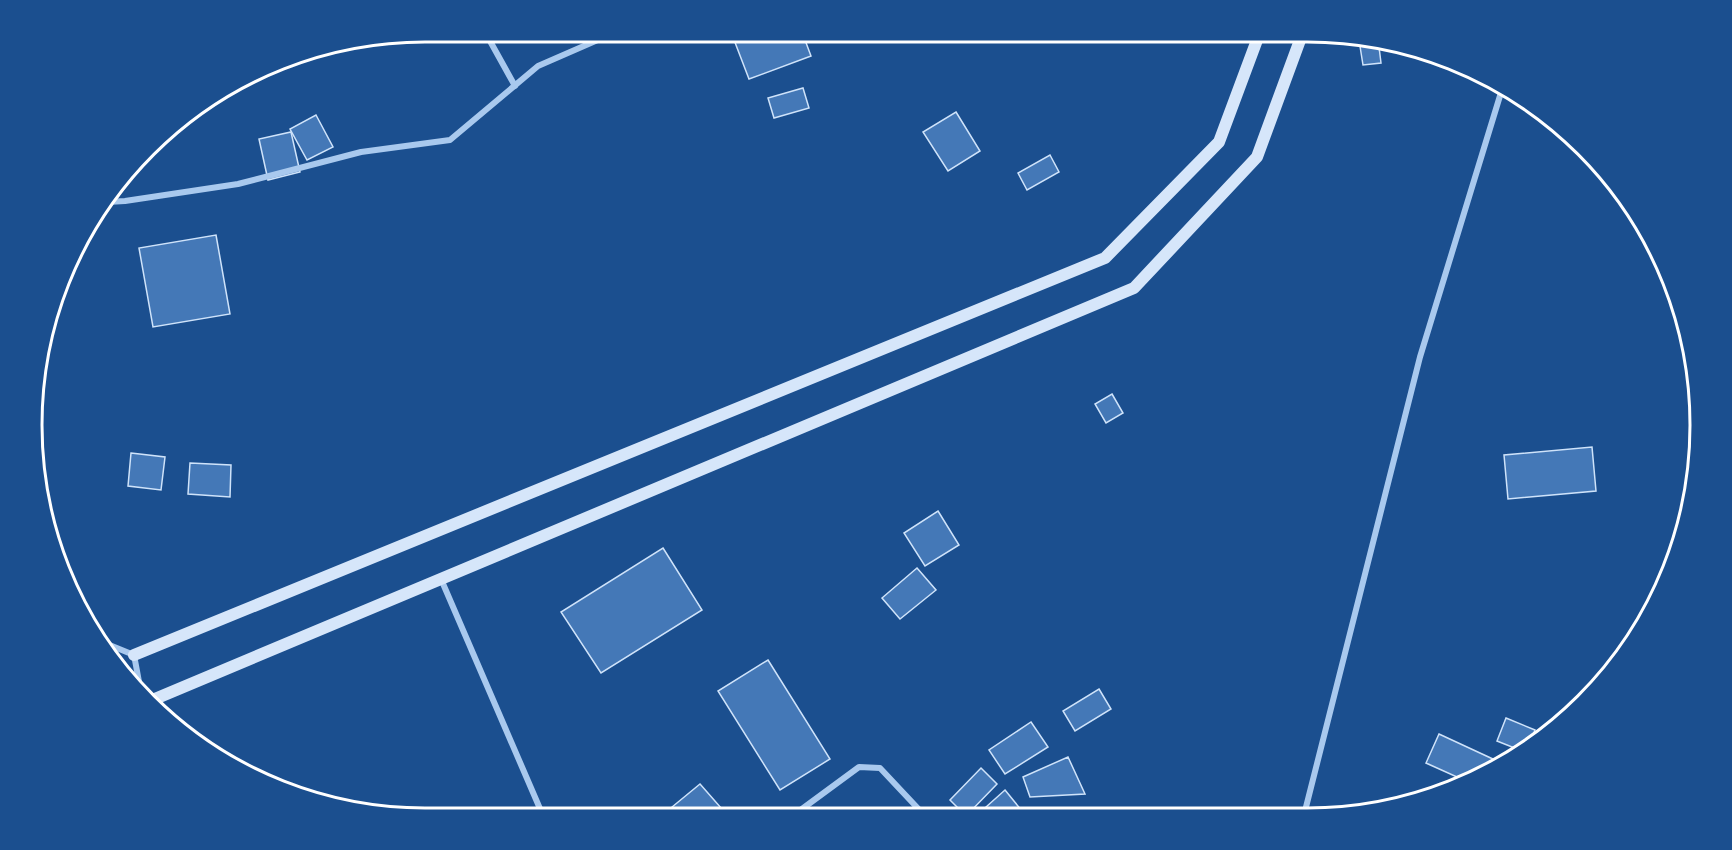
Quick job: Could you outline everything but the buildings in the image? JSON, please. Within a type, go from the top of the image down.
[{"type":"street","points":[[490,42],[514,86]]},
{"type":"street","points":[[114,202],[238,184],[361,152],[450,140],[538,66],[593,42]]},
{"type":"street","points":[[113,647],[134,656],[1105,258],[1219,141],[1256,42]]},
{"type":"street","points":[[156,698],[1134,288],[1257,157],[1299,42]]},
{"type":"street","points":[[1306,808],[1420,357],[1501,94]]},
{"type":"street","points":[[441,579],[540,808]]},
{"type":"street","points":[[134,656],[139,680]]},
{"type":"street","points":[[803,808],[859,767],[880,768],[918,808]]}]
